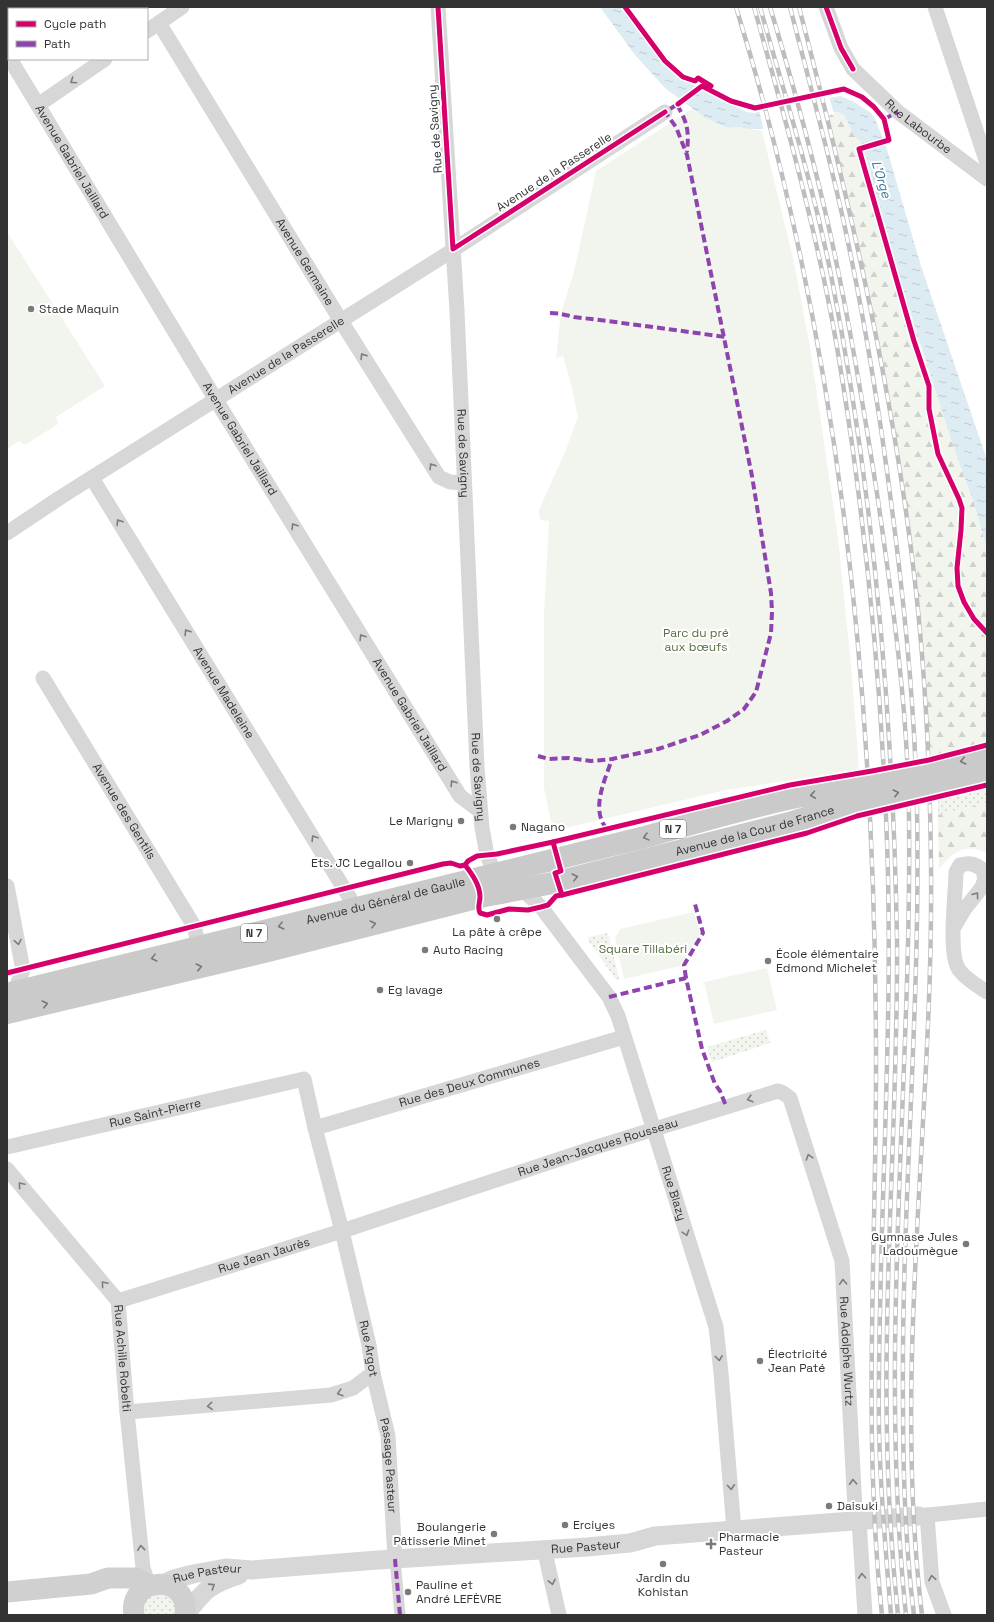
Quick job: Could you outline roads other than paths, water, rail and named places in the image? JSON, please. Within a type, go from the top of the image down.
[{"type":"main road","name":"N 7","points":[[940,775],[987,756]]},
{"type":"main road","name":"Avenue de la Cour de France","points":[[335,934],[480,897],[523,890],[789,823],[854,795],[940,775],[987,772]]},
{"type":"main road","name":"Avenue du Général de Gaulle","points":[[9,993],[644,837],[729,813],[797,797],[827,793],[854,795]]},
{"type":"main road","name":"Avenue du Général de Gaulle","points":[[7,1013],[335,934]]},
{"type":"main road","points":[[7,1592],[91,1584],[108,1578],[137,1578],[156,1585],[173,1587],[181,1594],[185,1604],[185,1615]]},
{"type":"main road","points":[[91,1584],[113,1590],[134,1610],[139,1594],[156,1585]]},
{"type":"street","points":[[153,27],[182,7]]},
{"type":"street","name":"Rue de Savigny","points":[[438,7],[453,249],[480,811],[487,855],[495,874]]},
{"type":"street","name":"Rue Labourbe","points":[[826,7],[841,48],[853,69],[898,112],[987,179]]},
{"type":"street","points":[[936,7],[987,163]]},
{"type":"street","name":"Avenue Germaine","points":[[153,27],[440,477],[450,482],[464,483]]},
{"type":"street","name":"Avenue Gabriel Jaillard","points":[[11,60],[216,400],[460,796],[480,811]]},
{"type":"street","points":[[38,105],[105,60]]},
{"type":"street","name":"Avenue de la Passerelle","points":[[7,533],[341,321],[665,112]]},
{"type":"street","name":"Avenue Madeleine","points":[[92,478],[356,908]]},
{"type":"street","name":"Avenue des Gentils","points":[[43,678],[194,926],[199,946]]},
{"type":"street","points":[[495,874],[523,890]]},
{"type":"street","points":[[7,888],[23,970],[9,993]]},
{"type":"street","name":"Rue Blazy","points":[[523,890],[541,907],[609,997],[618,1016],[654,1129],[657,1144],[716,1327],[734,1530]]},
{"type":"street","points":[[954,927],[953,954],[956,965],[960,972],[987,992]]},
{"type":"street","name":"Rue des Deux Communes","points":[[315,1128],[624,1037]]},
{"type":"street","name":"Rue Argot","points":[[127,1412],[331,1395],[353,1388],[373,1373],[369,1345],[304,1079]]},
{"type":"street","name":"Rue Saint-Pierre","points":[[7,1147],[304,1079]]},
{"type":"street","name":"Rue Jean-Jacques Rousseau","points":[[409,1209],[654,1129],[778,1091],[787,1095]]},
{"type":"street","name":"Rue Adolphe Wurtz","points":[[787,1095],[790,1098],[842,1261],[855,1509],[859,1520],[865,1615]]},
{"type":"street","name":"Rue Achille Robelti","points":[[7,1169],[118,1301],[127,1412],[143,1568],[156,1585]]},
{"type":"street","name":"Rue Jean Jaurès","points":[[118,1301],[409,1209]]},
{"type":"street","name":"Passage Pasteur","points":[[373,1373],[388,1436],[395,1559]]},
{"type":"street","points":[[944,1615],[932,1582],[923,1516],[987,1509]]},
{"type":"street","name":"Rue Pasteur","points":[[156,1585],[193,1574],[226,1568],[252,1570],[544,1548],[618,1544],[635,1542],[655,1536],[923,1516]]},
{"type":"street","points":[[544,1548],[559,1615]]},
{"type":"street","points":[[395,1559],[400,1615]]},
{"type":"street","name":"Rue Pasteur","points":[[185,1615],[205,1591],[214,1584],[252,1570]]},
{"type":"water","points":[[10,7],[47,7],[46,8],[8,8]]},
{"type":"water","name":"L'Orge","points":[[600,7],[622,7],[664,63],[680,77],[723,102],[724,101],[747,112],[754,113],[840,96],[852,101],[871,113],[886,146],[921,266],[987,460],[987,549],[974,503],[952,443],[900,279],[862,142],[854,135],[845,116],[839,112],[834,112],[764,129],[738,127],[728,128],[705,118],[665,88],[635,55]]},
{"type":"water","points":[[8,8],[7,38],[7,9]]},
{"type":"railway","points":[[736,7],[772,135],[802,264],[826,394],[845,524],[859,656],[868,788],[874,920],[876,1123],[872,1405],[876,1545],[882,1615]]},
{"type":"railway","points":[[754,7],[803,189],[835,335],[858,490],[878,676],[884,770],[889,929],[888,1041],[879,1346],[879,1428],[882,1499],[891,1615]]},
{"type":"railway","points":[[760,7],[816,207],[831,275],[859,440],[879,606],[891,772],[897,939],[896,1037],[888,1281],[886,1401],[892,1544],[898,1615]]},
{"type":"railway","points":[[770,7],[816,172],[850,330],[878,500],[903,697],[908,777],[909,917],[895,1316],[895,1416],[898,1516],[906,1615]]},
{"type":"railway","points":[[790,7],[839,200],[865,333],[877,403],[892,509],[912,696],[917,809],[917,884],[914,1033],[903,1330],[903,1457],[908,1562],[914,1615]]},
{"type":"railway","points":[[799,7],[833,143],[879,349],[912,557],[917,596],[923,673],[928,750],[931,866],[930,960],[927,1053],[912,1335],[911,1428],[914,1522],[922,1615]]},
{"type":"place","name":"Stade Maquin","points":[[31,309]]},
{"type":"place","name":"Le Marigny","points":[[461,821]]},
{"type":"place","name":"Nagano","points":[[513,827]]},
{"type":"place","name":"Ets. JC Legallou","points":[[410,863]]},
{"type":"place","name":"La pâte à crêpe","points":[[497,919]]},
{"type":"place","name":"Auto Racing","points":[[425,950]]},
{"type":"place","name":"École élémentaire Edmond Michelet","points":[[768,961]]},
{"type":"place","name":"Eg lavage","points":[[380,990]]},
{"type":"place","name":"Gymnase Jules Ladoumègue","points":[[966,1244]]},
{"type":"place","name":"Électricité Jean Paté","points":[[760,1361]]},
{"type":"place","name":"Daisuki","points":[[829,1506]]},
{"type":"place","name":"Erciyes","points":[[565,1525]]},
{"type":"place","name":"Boulangerie Pâtisserie Minet","points":[[494,1534]]},
{"type":"place","name":"Pharmacie Pasteur","points":[[711,1544]]},
{"type":"place","name":"Jardin du Kohistan","points":[[663,1564]]},
{"type":"place","name":"Pauline et André LEFÈVRE","points":[[408,1592]]},
{"type":"park label","name":"Parc du pré aux bœufs","points":[[696,640]]},
{"type":"park label","name":"Square Tillabéri","points":[[643,949]]}]
